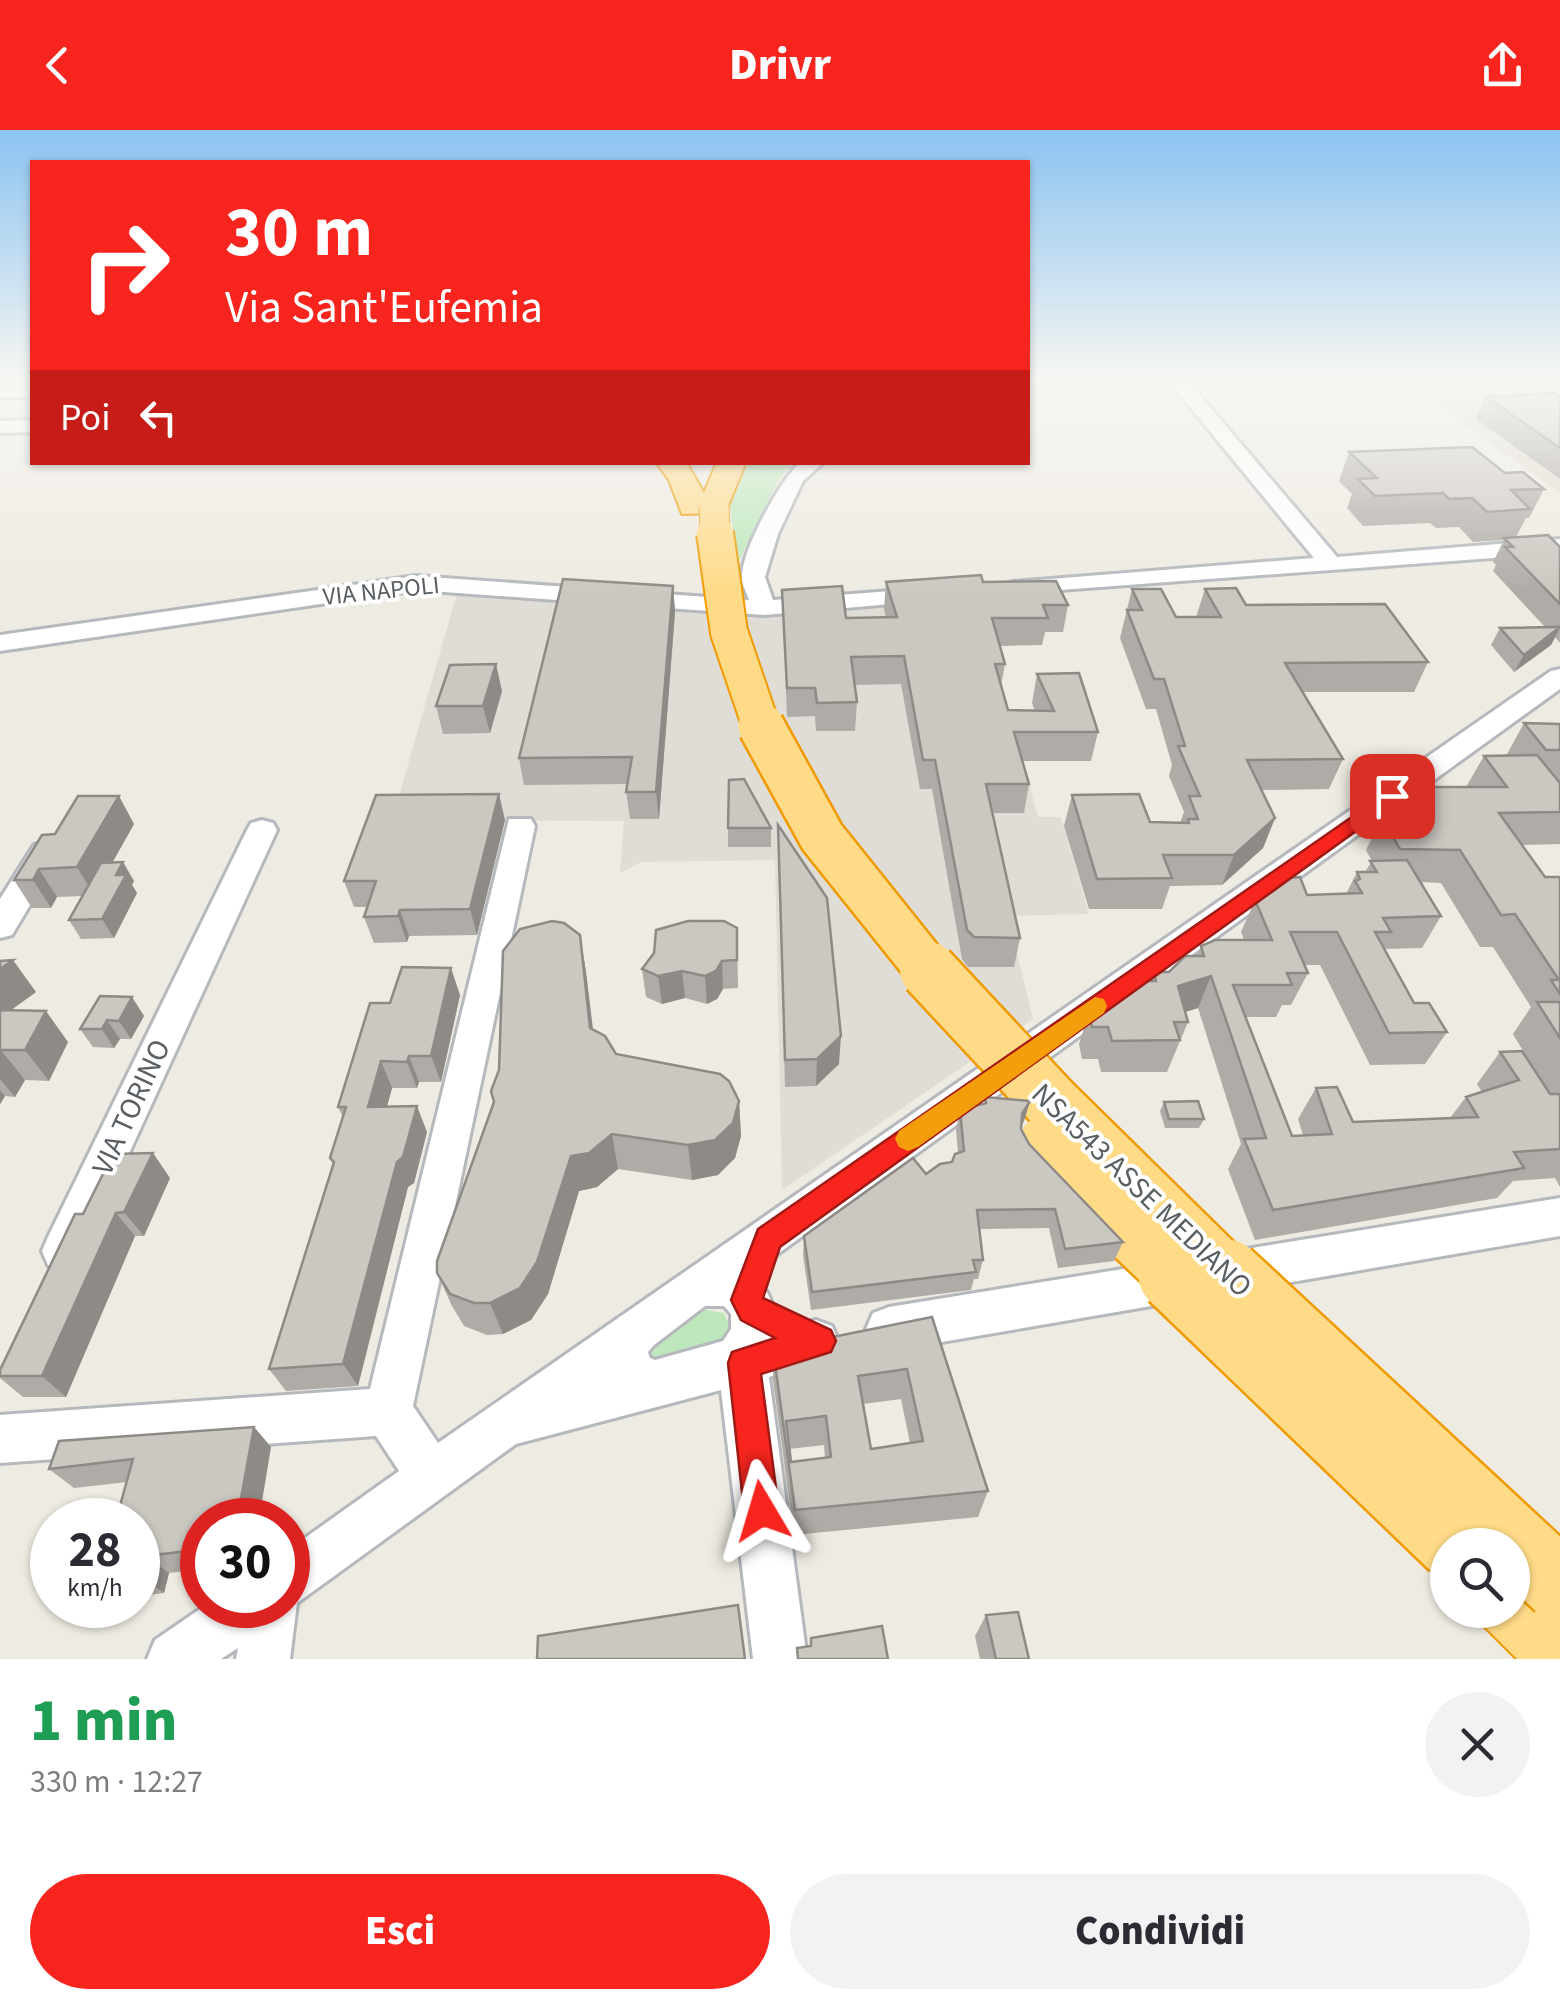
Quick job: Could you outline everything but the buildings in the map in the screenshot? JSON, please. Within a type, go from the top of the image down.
[{"type":"highway","name":"NSA543 ASSE MEDIANO","points":[[702,477],[697,592],[726,709],[808,861],[866,945],[1117,1220],[1437,1528]]},
{"type":"highway","name":"NSA543 ASSE MEDIANO","points":[[702,477],[720,592],[752,707],[783,769],[833,850],[894,933],[1072,1128],[1560,1585]]},
{"type":"highway","points":[[1530,1617],[1560,1646]]},
{"type":"street","points":[[1236,450],[1332,565]]},
{"type":"street","points":[[764,608],[753,577],[767,534],[794,478],[810,465]]},
{"type":"street","name":"VIA NAPOLI","points":[[0,643],[416,583],[764,608],[1560,546]]},
{"type":"street","points":[[310,1565],[506,1426],[564,1378],[769,1238],[1560,677]]},
{"type":"street","points":[[432,1478],[388,1411],[520,826]]},
{"type":"street","name":"VIA TORINO","points":[[51,1276],[262,830]]},
{"type":"street","points":[[0,926],[58,832]]},
{"type":"street","points":[[506,1426],[820,1341],[1560,1217]]},
{"type":"street","points":[[769,1238],[749,1304],[752,1344],[734,1366],[780,1659]]},
{"type":"street","points":[[695,1288],[717,1284],[799,1335],[820,1341]]},
{"type":"street","points":[[634,1330],[628,1340],[626,1364],[642,1381],[654,1384]]},
{"type":"street","points":[[0,1439],[388,1411]]},
{"type":"street","points":[[174,1659],[219,1628]]},
{"type":"street","points":[[263,1659],[268,1628]]},
{"type":"shaded area","points":[[1501,450],[1560,450],[1560,493]]},
{"type":"shaded area","points":[[458,590],[842,609],[979,601],[1038,817],[1061,817],[1089,914],[1008,916],[1033,1019],[782,1190],[775,860],[641,862],[620,873],[624,821],[392,820]]},
{"type":"green space","points":[[738,465],[796,465],[778,481],[738,563],[727,488]]},
{"type":"green space","points":[[702,1309],[724,1313],[730,1326],[726,1340],[653,1360],[649,1351],[653,1344]]},
{"type":"slow traffic","points":[[908,1139],[1095,1006]]},
{"type":"route","points":[[762,1511],[744,1363],[820,1341],[774,1322],[752,1309],[746,1300],[769,1238],[1392,796]]}]
